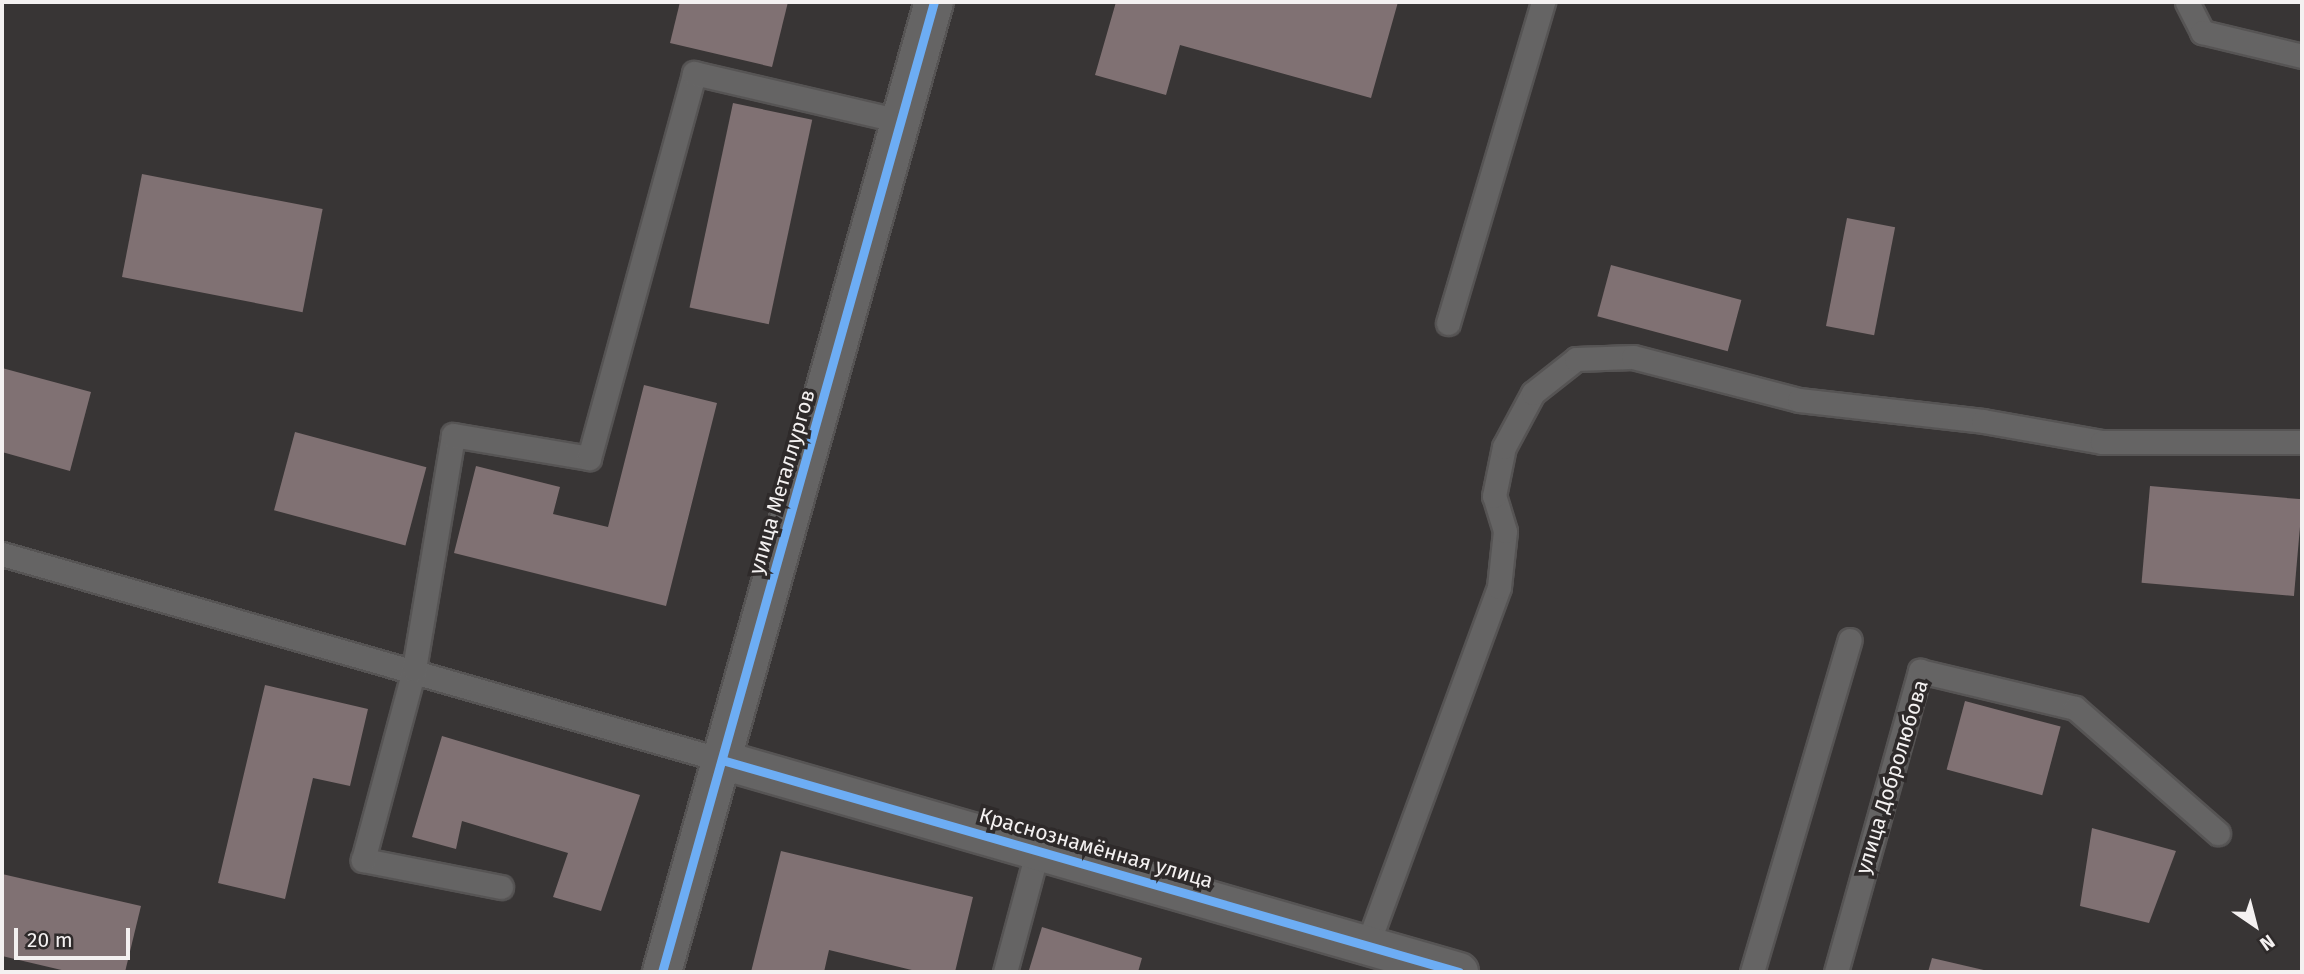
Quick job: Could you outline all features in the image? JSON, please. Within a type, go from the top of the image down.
[{"type":"street","name":"улица Металлургов","points":[[662,972],[934,2]]},
{"type":"street","name":"Краснознамённая улица","points":[[722,760],[1459,972]]},
{"type":"lane","points":[[1448,323],[1542,2]]},
{"type":"lane","points":[[2187,2],[2202,32],[2302,56]]},
{"type":"lane","points":[[501,887],[363,860],[414,669],[453,435],[589,458],[694,73],[901,121]]},
{"type":"lane","points":[[1367,946],[1499,587],[1506,531],[1494,496],[1504,447],[1533,393],[1576,359],[1633,357],[1799,400],[1983,421],[2102,442],[2302,442]]},
{"type":"lane","points":[[2,554],[414,669],[722,760]]},
{"type":"lane","points":[[1752,972],[1850,640]]},
{"type":"lane","name":"улица Добролюбова","points":[[1836,972],[1920,671],[2075,708],[2218,834]]},
{"type":"lane","points":[[1004,972],[1038,849]]},
{"type":"building","points":[[680,2],[788,2],[772,67],[670,43]]},
{"type":"building","points":[[1116,2],[1398,2],[1371,98],[1180,45],[1166,95],[1095,75]]},
{"type":"building","points":[[733,103],[812,120],[769,324],[690,307]]},
{"type":"building","points":[[142,174],[323,209],[303,312],[122,277]]},
{"type":"building","points":[[1847,218],[1895,227],[1874,335],[1826,326]]},
{"type":"building","points":[[1611,265],[1741,300],[1728,351],[1597,316]]},
{"type":"building","points":[[2,368],[91,392],[70,471],[2,452]]},
{"type":"building","points":[[644,385],[717,403],[666,606],[454,553],[476,466],[560,487],[553,514],[608,527]]},
{"type":"building","points":[[295,432],[426,467],[405,545],[274,510]]},
{"type":"building","points":[[2150,486],[2302,499],[2294,596],[2142,583]]},
{"type":"building","points":[[265,685],[368,709],[350,786],[313,778],[285,899],[218,883]]},
{"type":"building","points":[[1965,701],[2061,727],[2042,795],[1947,770]]},
{"type":"building","points":[[442,736],[640,795],[601,911],[553,897],[568,853],[462,821],[456,849],[412,837]]},
{"type":"building","points":[[2092,828],[2176,851],[2149,923],[2080,906]]},
{"type":"building","points":[[781,851],[973,897],[955,972],[920,972],[829,950],[824,972],[751,972]]},
{"type":"building","points":[[2,874],[141,906],[125,972],[70,972],[2,956]]},
{"type":"building","points":[[1042,927],[1142,958],[1138,972],[1029,970]]},
{"type":"building","points":[[1932,958],[1988,971],[1988,972],[1928,972]]},
{"type":"cycle path","points":[[662,972],[934,2]]},
{"type":"cycle path","points":[[722,760],[1459,972]]}]
